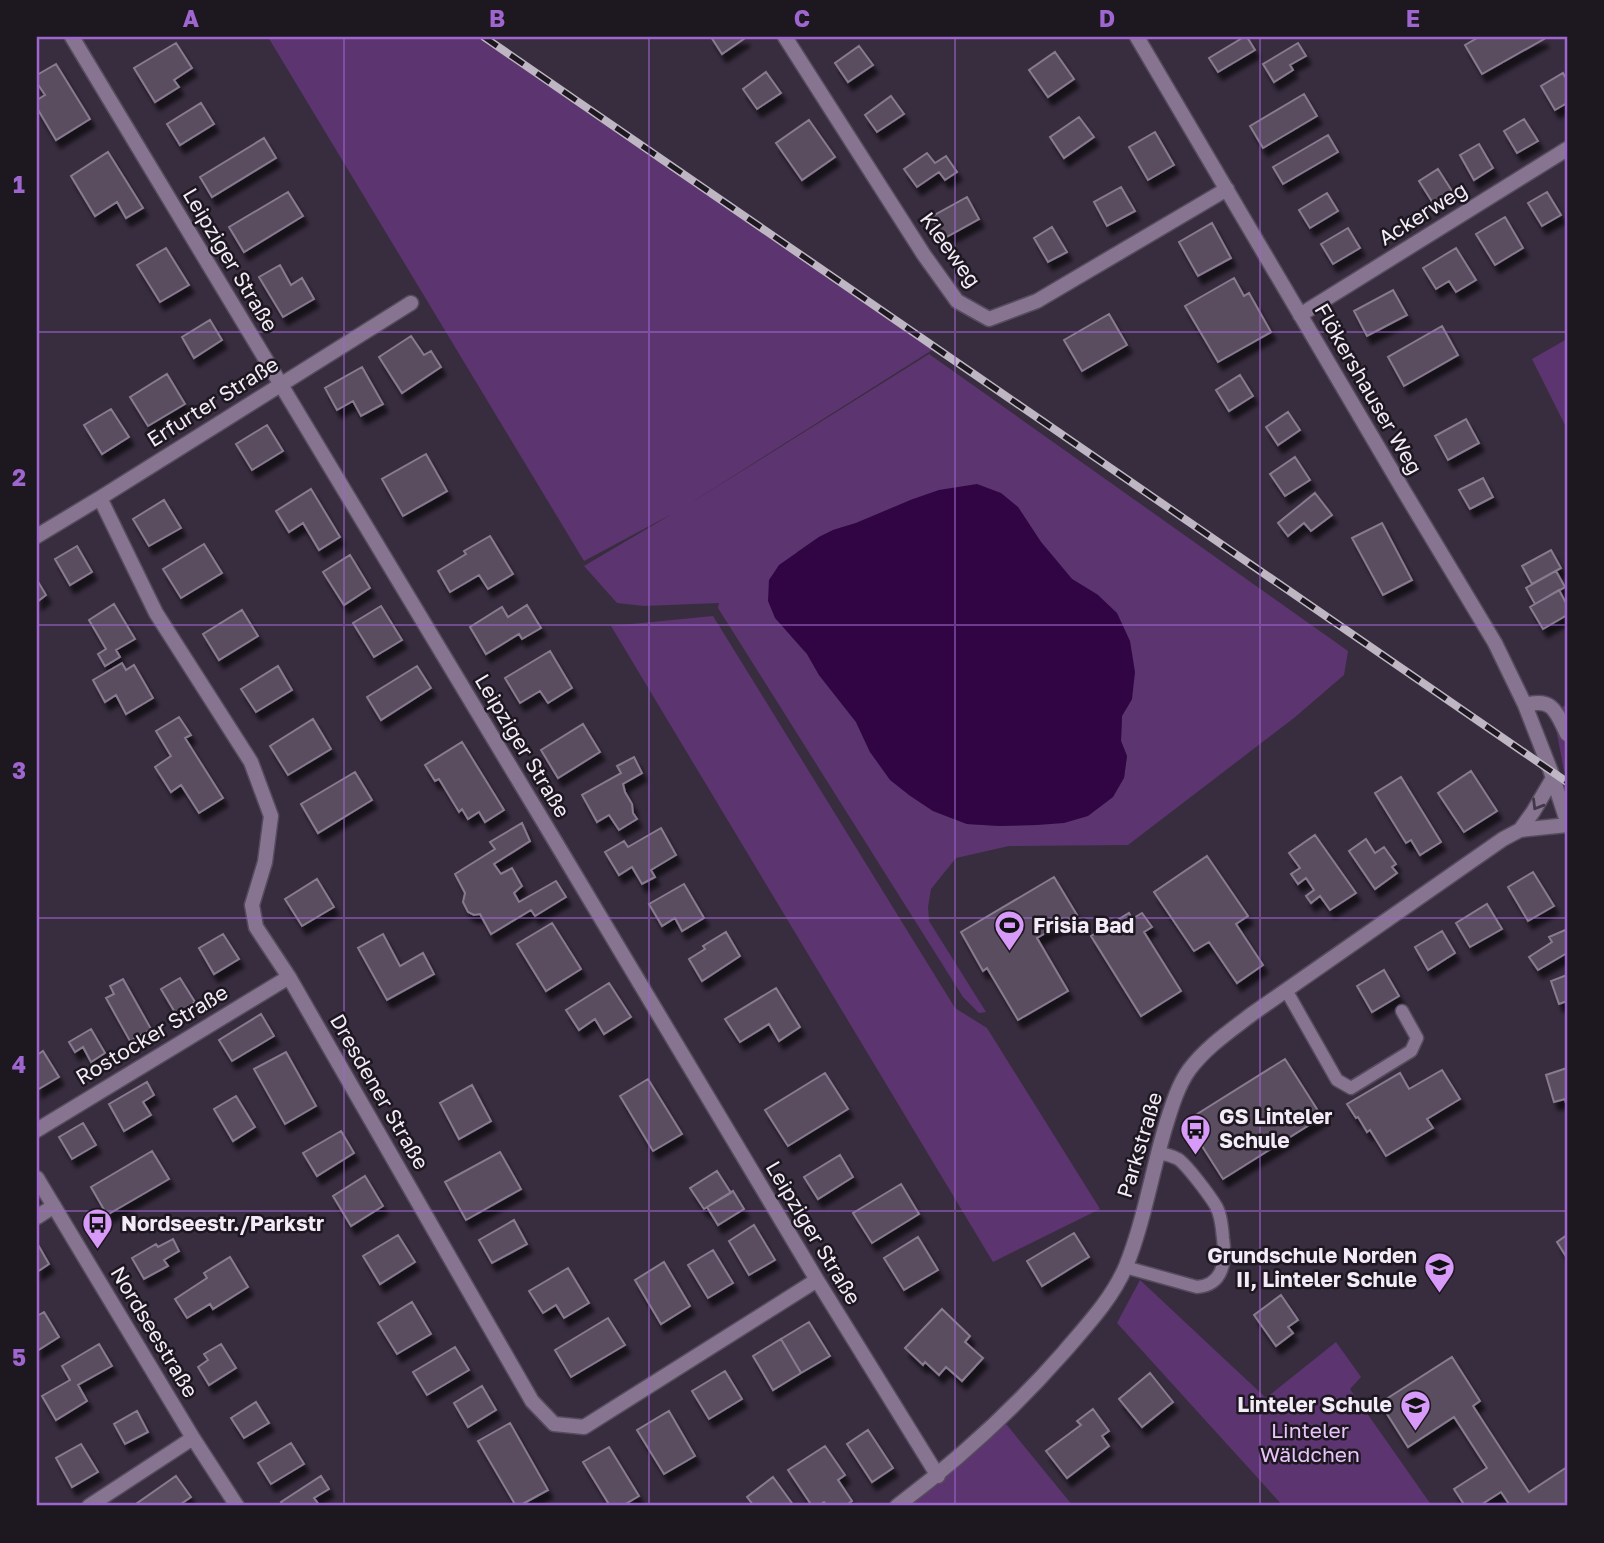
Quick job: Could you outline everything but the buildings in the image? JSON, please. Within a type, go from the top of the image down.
[{"type":"street","name":"Leipziger Straße","points":[[72,37],[817,1280],[938,1476]]},
{"type":"street","name":"Kleeweg","points":[[785,37],[923,255],[957,301],[989,319],[1037,301],[1227,189]]},
{"type":"street","name":"Flökershauser Weg","points":[[1137,37],[1495,643],[1525,705],[1552,773],[1567,823]]},
{"type":"street","name":"Ackerweg","points":[[1300,315],[1567,149]]},
{"type":"street","name":"Erfurter Straße","points":[[37,536],[411,303]]},
{"type":"street","name":"Dresdener Straße","points":[[100,498],[156,613],[251,762],[271,816],[265,862],[252,905],[256,927],[289,977],[532,1401],[554,1424],[584,1427],[817,1280]]},
{"type":"street","points":[[1525,705],[1546,703],[1555,709],[1567,734]]},
{"type":"street","name":"Parkstraße","points":[[1520,830],[1533,812],[1552,773]]},
{"type":"street","name":"Parkstraße","points":[[897,1506],[938,1476],[1002,1419],[1096,1315],[1125,1267],[1177,1093],[1187,1072],[1200,1056],[1219,1038],[1286,990],[1503,839],[1520,830],[1567,823]]},
{"type":"street","name":"Rostocker Straße","points":[[37,1130],[289,977]]},
{"type":"street","name":"Nordseestraße","points":[[37,1178],[193,1438],[237,1506]]},
{"type":"street","points":[[37,1217],[54,1206]]},
{"type":"street","points":[[89,1506],[193,1438]]},
{"type":"lane","points":[[1286,990],[1337,1080],[1351,1088],[1411,1051],[1417,1038],[1402,1011]]},
{"type":"lane","points":[[1125,1267],[1196,1287],[1205,1287],[1214,1281],[1224,1261],[1221,1220],[1216,1206],[1185,1164],[1158,1153]]},
{"type":"green space","points":[[268,37],[484,37],[937,347],[686,506],[929,354],[1348,651],[1344,675],[1294,718],[1128,845],[1009,846],[956,858],[931,889],[929,921],[986,1012],[979,1013],[963,997],[718,608],[719,603],[644,606],[617,603],[584,566],[672,514],[584,561]],"holes":[[[913,499],[1018,507],[1041,542],[1072,579],[1098,595],[1132,699],[1122,716],[1121,741],[1127,756],[1124,778],[1037,825],[967,824],[933,811],[909,795],[870,752],[856,722],[791,636],[797,552],[833,530]]]},
{"type":"green space","points":[[1567,339],[1567,429],[1532,359]]},
{"type":"green space","points":[[713,616],[955,1008],[987,1028],[1100,1209],[993,1262],[611,626]]},
{"type":"green space","points":[[1567,704],[1567,774],[1564,771],[1553,713]]},
{"type":"green space","name":"Linteler Wäldchen","points":[[1140,1280],[1266,1398],[1336,1342],[1361,1377],[1350,1389],[1432,1506],[1283,1506],[1117,1323]]},
{"type":"green space","points":[[1002,1419],[1073,1506],[897,1506]]},
{"type":"shaded area","points":[[977,484],[1001,493],[1018,507],[1041,542],[1072,579],[1098,595],[1117,613],[1130,641],[1135,672],[1132,699],[1122,716],[1121,741],[1127,756],[1124,778],[1113,797],[1088,816],[1064,823],[1037,825],[967,824],[933,811],[909,795],[890,780],[870,752],[856,722],[819,675],[807,654],[775,618],[768,601],[769,580],[779,565],[819,537],[939,490]]},
{"type":"railway","points":[[484,37],[1567,782]]},
{"type":"place","name":"Frisia Bad","points":[[1010,953]]},
{"type":"place","name":"GS Linteler Schule","points":[[1196,1156]]},
{"type":"place","name":"Nordseestr./Parkstr","points":[[98,1251]]},
{"type":"place","name":"Grundschule Norden II, Linteler Schule","points":[[1440,1295]]},
{"type":"place","name":"Linteler Schule","points":[[1415,1432]]}]
